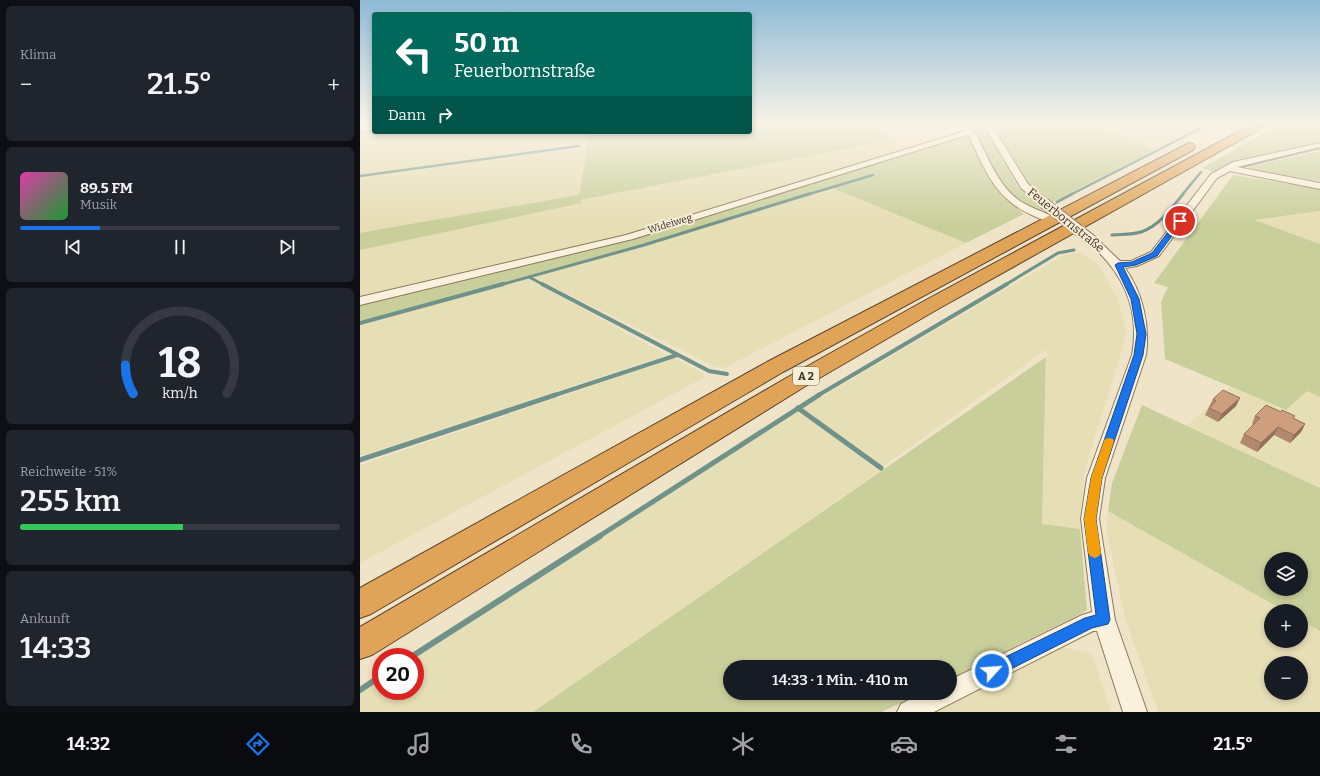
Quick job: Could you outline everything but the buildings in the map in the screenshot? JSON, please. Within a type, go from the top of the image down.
[{"type":"highway","name":"A 2","points":[[360,604],[1047,211],[1163,157]]},
{"type":"highway","name":"A 2","points":[[360,644],[796,382],[931,305],[1200,157]]},
{"type":"street","name":"Wideiweg","points":[[360,301],[630,236],[889,157]]},
{"type":"street","points":[[983,157],[989,170],[1006,194],[1014,201],[1047,211]]},
{"type":"street","name":"Feuerbornstraße","points":[[1007,157],[1024,186],[1047,211],[1095,243],[1118,265],[1135,299],[1142,334],[1139,355],[1096,478],[1090,519],[1104,620],[1135,712]]},
{"type":"street","points":[[1118,265],[1133,264],[1155,254],[1214,176],[1236,164],[1266,157]]},
{"type":"street","points":[[1228,168],[1320,186]]},
{"type":"street","points":[[957,688],[1090,622],[1104,620]]},
{"type":"street","points":[[909,712],[933,700]]},
{"type":"shaded area","points":[[360,157],[493,157],[360,175]]},
{"type":"shaded area","points":[[505,157],[586,157],[579,195],[360,233],[360,177]]},
{"type":"shaded area","points":[[802,157],[879,157],[628,235],[360,299],[360,250],[581,203],[579,200]]},
{"type":"shaded area","points":[[833,188],[966,243],[724,368],[714,366],[533,277],[645,246]]},
{"type":"shaded area","points":[[1320,211],[1320,244],[1253,220]]},
{"type":"shaded area","points":[[1079,252],[1097,264],[1117,297],[1126,330],[1122,349],[1085,469],[1080,529],[1042,524],[1047,349],[882,467],[803,408],[1062,256]]},
{"type":"shaded area","points":[[528,279],[667,355],[360,456],[360,324]]},
{"type":"shaded area","points":[[674,358],[704,374],[703,378],[360,563],[360,465]]},
{"type":"shaded area","points":[[1230,387],[1285,410],[1307,391],[1320,397],[1320,488],[1187,426]]},
{"type":"shaded area","points":[[799,411],[880,471],[533,712],[360,712],[360,693],[372,686],[372,700],[424,700],[424,652]]},
{"type":"shaded area","points":[[1108,511],[1273,604],[1264,604],[1264,648],[1308,648],[1308,624],[1320,631],[1320,712],[1158,712],[1125,618],[1107,533]]},
{"type":"shaded area","points":[[1062,647],[1092,654],[1111,712],[934,712]]},
{"type":"green space","points":[[586,157],[802,157],[580,200],[582,203],[360,250],[360,233],[579,195]]},
{"type":"green space","points":[[896,157],[1001,157],[1018,187],[1047,210],[1041,211],[1025,205],[1017,208],[1024,214],[966,243],[830,187],[643,244],[360,322],[360,304],[637,237]]},
{"type":"green space","points":[[1012,157],[1140,157],[1051,203],[1030,186]]},
{"type":"green space","points":[[1221,157],[1255,157],[1233,162],[1213,171],[1202,168]]},
{"type":"green space","points":[[1292,157],[1320,157],[1320,181],[1257,171],[1248,167]]},
{"type":"green space","points":[[1233,175],[1320,189],[1320,211],[1254,220],[1320,244],[1320,397],[1307,391],[1286,410],[1165,359],[1161,302],[1168,287],[1154,283]]},
{"type":"green space","points":[[1046,357],[1042,524],[1080,529],[1087,610],[957,676],[957,660],[723,660],[723,700],[907,700],[882,712],[533,712]]},
{"type":"green space","points":[[1142,405],[1320,488],[1320,631],[1308,624],[1308,604],[1273,604],[1108,511],[1112,483]]},
{"type":"waterway","points":[[360,176],[497,157]]},
{"type":"waterway","points":[[1070,195],[1144,157]]},
{"type":"waterway","points":[[1241,167],[1282,157]]},
{"type":"waterway","points":[[1182,195],[1201,172]]},
{"type":"waterway","points":[[806,195],[873,175]]},
{"type":"waterway","points":[[500,285],[644,245],[809,194]]},
{"type":"waterway","points":[[1057,202],[1072,194]]},
{"type":"waterway","points":[[1112,235],[1134,234],[1147,230],[1159,221],[1183,194]]},
{"type":"waterway","points":[[1005,285],[1058,253],[1074,250]]},
{"type":"waterway","points":[[529,277],[544,285]]},
{"type":"waterway","points":[[360,323],[503,284]]},
{"type":"waterway","points":[[542,284],[709,371],[727,374]]},
{"type":"waterway","points":[[817,396],[1007,284]]},
{"type":"waterway","points":[[552,396],[677,355]]},
{"type":"waterway","points":[[798,408],[819,395]]},
{"type":"waterway","points":[[360,460],[552,396]]},
{"type":"waterway","points":[[598,537],[798,408]]},
{"type":"waterway","points":[[798,408],[881,468]]},
{"type":"waterway","points":[[424,649],[600,536]]},
{"type":"waterway","points":[[360,690],[372,682]]},
{"type":"slow traffic","points":[[1095,553],[1090,519],[1096,478],[1109,441]]},
{"type":"route","points":[[992,671],[1090,622],[1104,620],[1090,519],[1096,478],[1139,355],[1142,334],[1132,289],[1118,265],[1133,264],[1155,254],[1180,221]]}]
